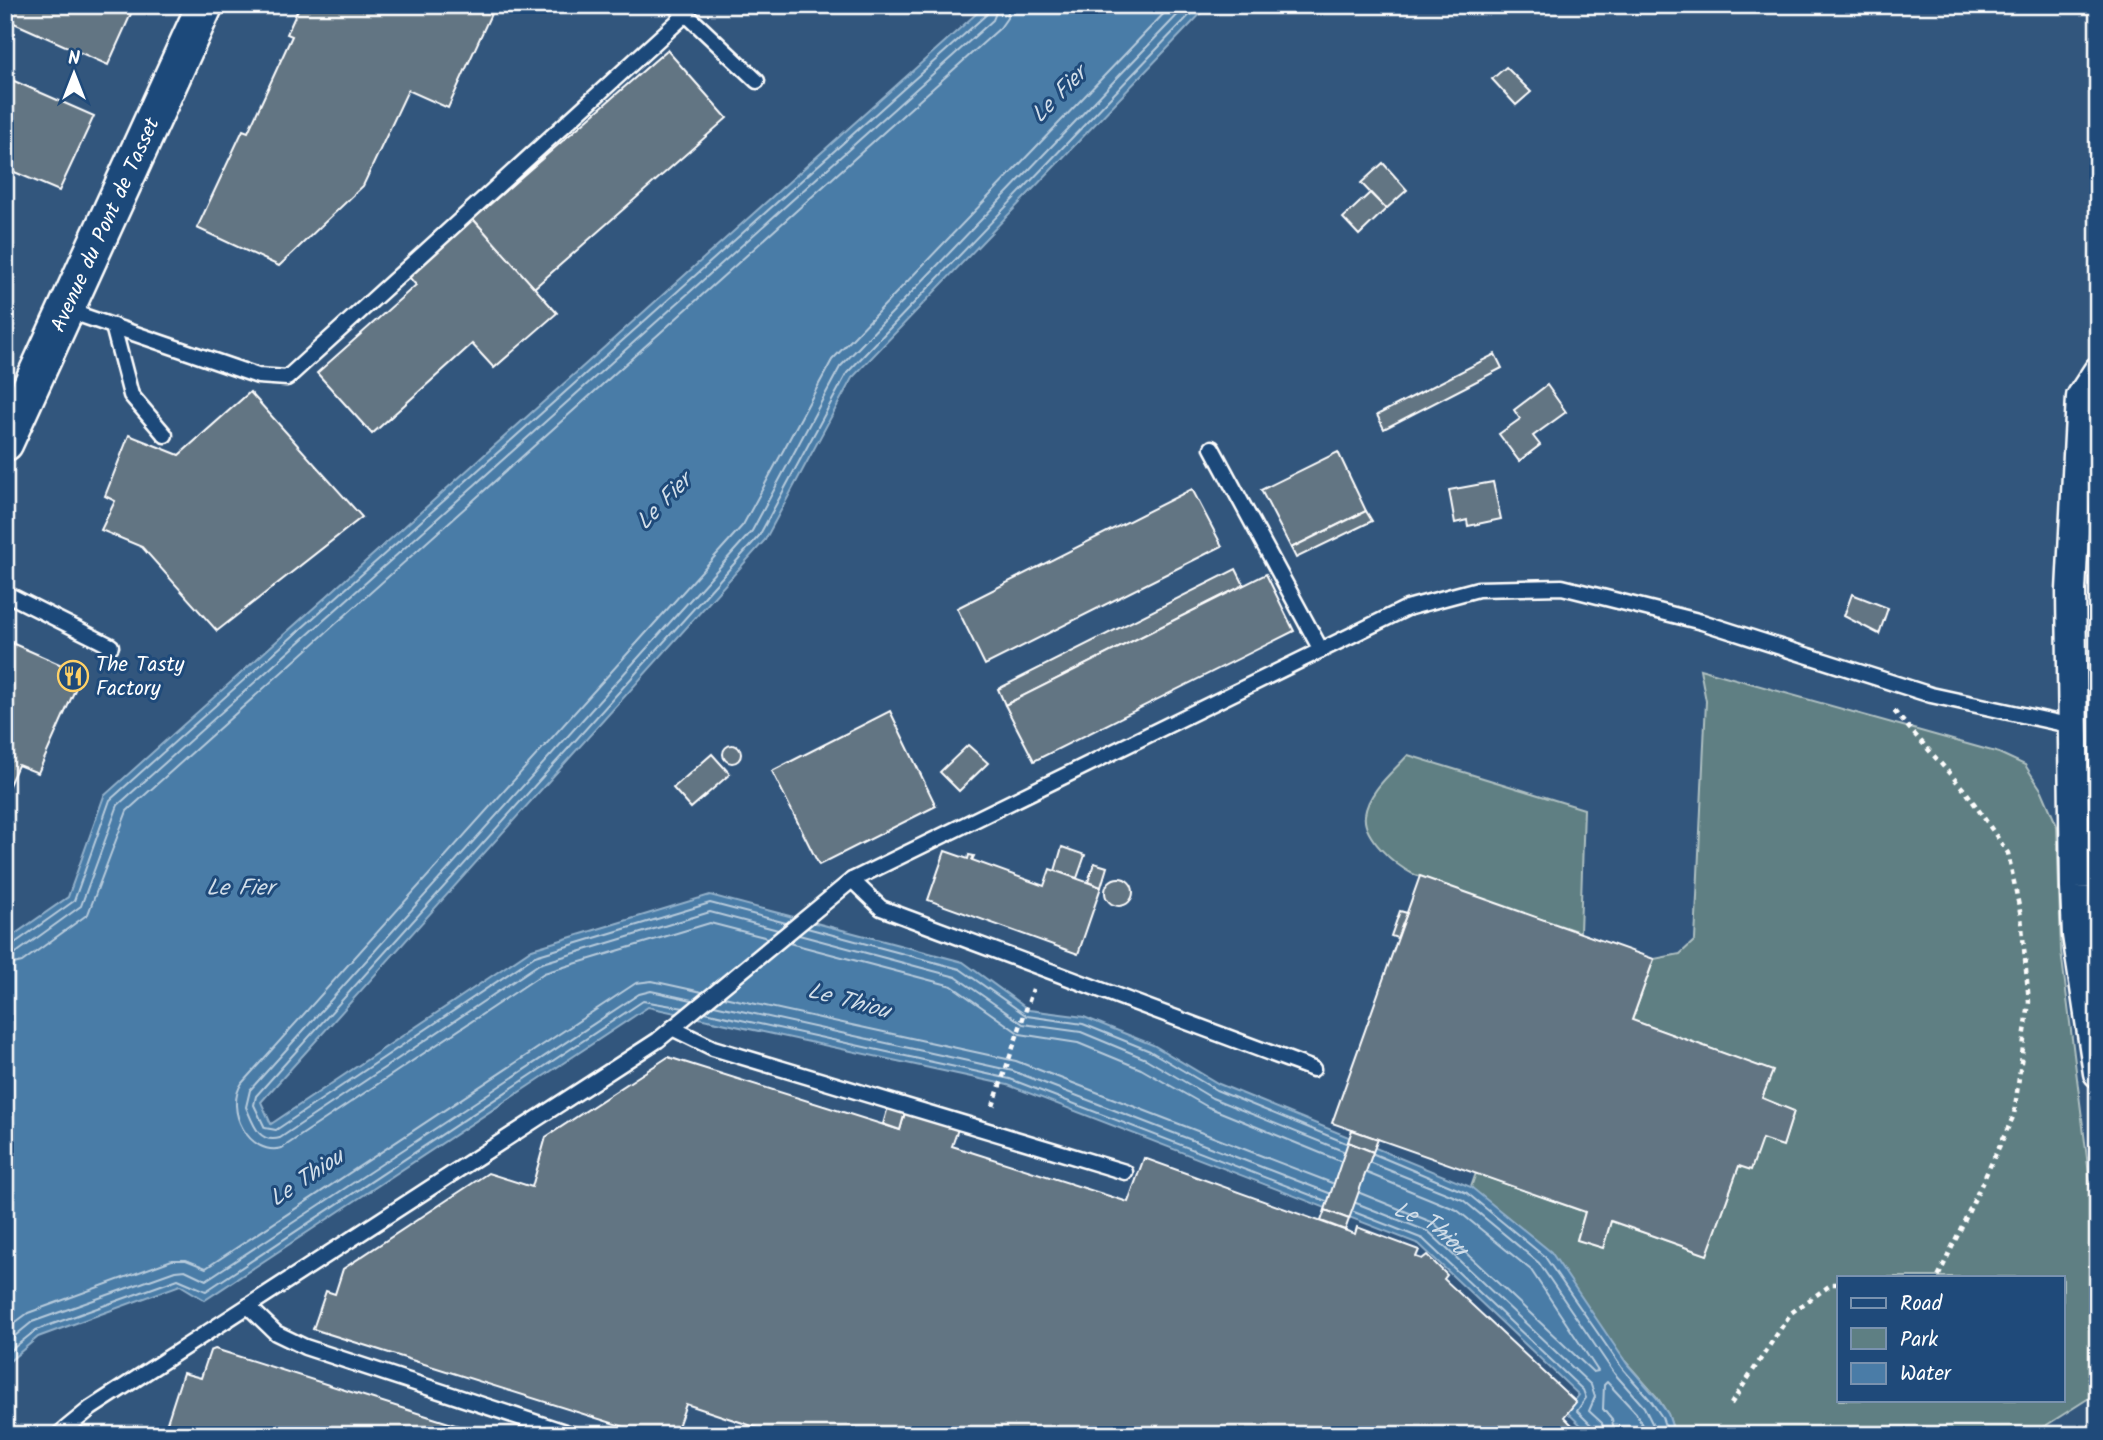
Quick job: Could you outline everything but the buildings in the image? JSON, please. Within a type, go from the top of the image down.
[{"type":"street","name":"Avenue du Pont de Tasset","points":[[5,443],[205,5]]},
{"type":"street","points":[[2098,371],[2081,397],[2071,591],[2077,935],[2098,1073]]},
{"type":"lane","points":[[673,5],[758,81]]},
{"type":"lane","points":[[66,310],[258,376],[287,378],[686,14]]},
{"type":"lane","points":[[113,326],[131,396],[164,435]]},
{"type":"lane","points":[[1212,448],[1321,650]]},
{"type":"lane","points":[[58,1435],[91,1408],[677,1024],[852,880],[1407,608],[1478,589],[1562,587],[1702,622],[1931,695],[2073,726]]},
{"type":"lane","points":[[5,593],[111,646]]},
{"type":"lane","points":[[852,880],[881,908],[1313,1069]]},
{"type":"lane","points":[[677,1024],[713,1048],[1125,1172]]},
{"type":"lane","points":[[248,1306],[276,1333],[305,1348],[574,1435]]},
{"type":"path","points":[[1875,677],[1893,709],[1967,793],[2008,853],[2021,916],[2029,1002],[2014,1115],[1938,1276]]},
{"type":"path","points":[[994,1105],[1030,999]]},
{"type":"path","points":[[1731,1404],[1791,1313],[1832,1284],[1837,1284]]},
{"type":"shaded area","points":[[5,5],[2098,5],[2098,395],[2093,397],[2058,590],[2098,1073],[2098,1435],[5,1435]]},
{"type":"green space","points":[[1700,669],[1999,753],[2025,765],[2042,791],[2057,826],[2061,951],[2098,1246],[2098,1387],[2089,1398],[2031,1435],[1675,1435],[1668,1414],[1657,1397],[1471,1187],[1476,1173],[1585,1212],[1577,1239],[1603,1248],[1611,1221],[1707,1255],[1739,1166],[1762,1139],[1783,1145],[1794,1111],[1762,1098],[1772,1071],[1632,1020],[1654,959],[1680,954],[1695,940],[1706,701]]},
{"type":"green space","points":[[1408,755],[1584,809],[1580,932],[1413,874],[1381,849],[1365,823],[1367,806],[1382,782]]},
{"type":"water","name":"Le Fier","points":[[986,5],[1209,5],[852,378],[765,540],[261,1102],[271,1124],[532,949],[710,895],[963,962],[1029,1010],[1084,1017],[1153,1045],[1219,1084],[1471,1187],[1551,1252],[1627,1364],[1668,1414],[1675,1435],[1591,1435],[1566,1411],[1579,1395],[1419,1244],[1008,1085],[648,1007],[205,1300],[180,1285],[38,1337],[5,1365],[5,941],[68,897],[104,796]]},
{"type":"place","name":"The Tasty Factory","points":[[73,676]]},
{"type":"water label","name":"Le Thiou","points":[[849,1000]]},
{"type":"water label","name":"Le Thiou","points":[[306,1177]]},
{"type":"water label","name":"Le Thiou","points":[[1435,1224]]}]
